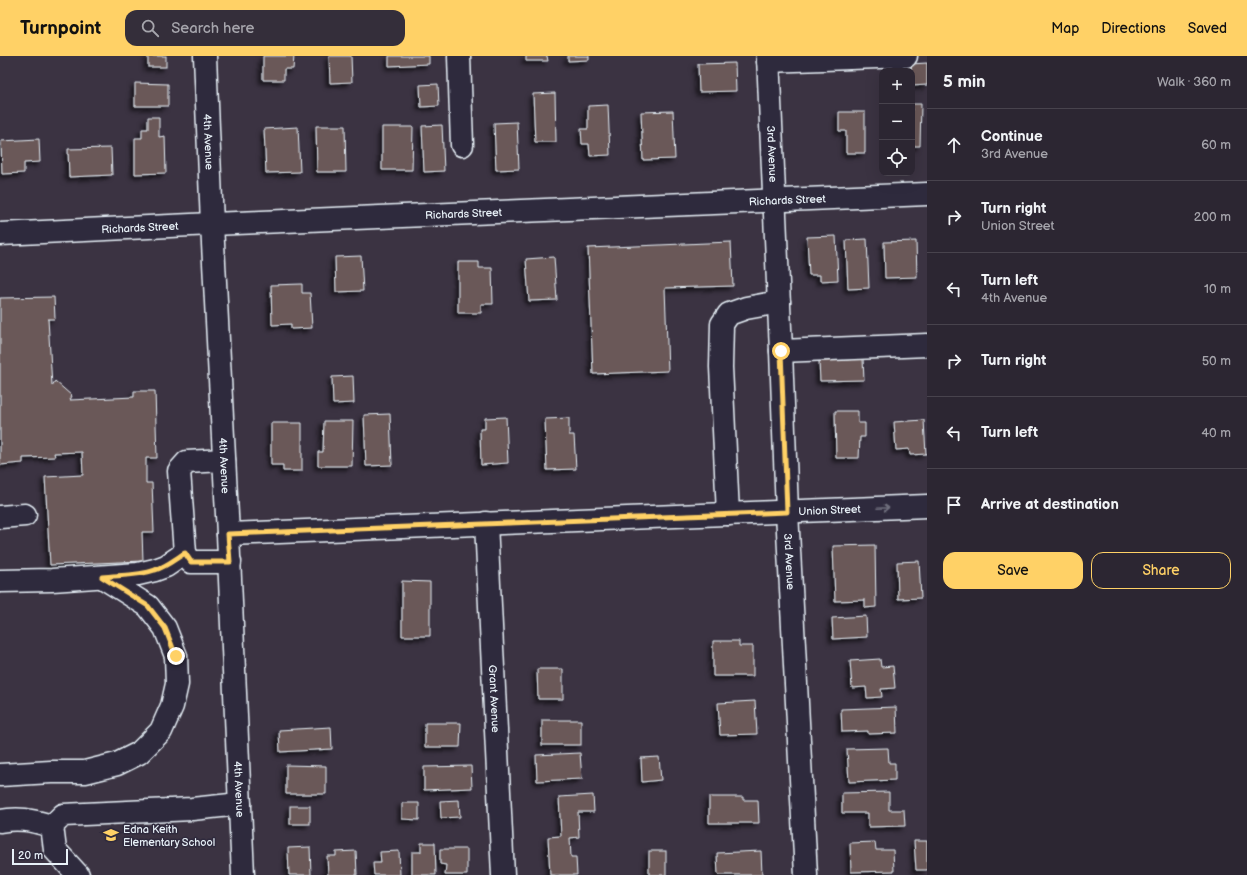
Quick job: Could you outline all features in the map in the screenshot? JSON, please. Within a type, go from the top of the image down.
[{"type":"street","name":"4th Avenue","points":[[204,56],[230,562],[243,875]]},
{"type":"street","points":[[459,56],[462,145]]},
{"type":"street","points":[[768,59],[906,56]]},
{"type":"street","name":"3rd Avenue","points":[[768,59],[787,512],[806,875]]},
{"type":"street","name":"Richards Street","points":[[0,234],[927,194]]},
{"type":"street","points":[[728,514],[721,367],[722,324],[729,314],[746,308],[779,302]]},
{"type":"street","points":[[781,351],[927,345]]},
{"type":"street","points":[[224,460],[187,462],[179,471],[185,553],[191,562],[230,562]]},
{"type":"street","name":"Union Street","points":[[228,534],[927,506]]},
{"type":"street","points":[[0,517],[25,515]]},
{"type":"street","name":"Grant Avenue","points":[[486,523],[502,875]]},
{"type":"street","points":[[0,581],[52,580],[138,574],[166,566],[185,553]]},
{"type":"street","points":[[0,774],[85,772],[117,764],[139,752],[161,731],[172,706],[177,684],[176,656],[165,628],[148,606],[102,577]]},
{"type":"street","points":[[52,826],[63,815],[192,809],[240,804]]},
{"type":"street","points":[[0,821],[9,819],[26,819],[52,826]]},
{"type":"street","points":[[52,826],[55,850],[78,875]]},
{"type":"building","points":[[148,56],[166,56],[166,67],[148,67]]},
{"type":"building","points":[[263,56],[294,56],[293,69],[284,69],[284,80],[263,80]]},
{"type":"building","points":[[329,56],[351,56],[352,82],[330,83]]},
{"type":"building","points":[[389,56],[429,56],[429,64],[389,66]]},
{"type":"building","points":[[526,56],[547,56],[548,61],[526,61]]},
{"type":"building","points":[[568,56],[589,56],[589,60],[568,61]]},
{"type":"building","points":[[735,63],[736,91],[699,92],[698,64]]},
{"type":"building","points":[[927,63],[927,85],[915,86],[915,68],[911,68],[911,64]]},
{"type":"building","points":[[135,83],[168,84],[168,106],[135,106]]},
{"type":"building","points":[[438,84],[439,106],[421,107],[420,85]]},
{"type":"building","points":[[555,93],[556,142],[535,142],[533,94]]},
{"type":"building","points":[[915,104],[921,104],[920,146],[915,146]]},
{"type":"building","points":[[608,105],[610,155],[590,156],[589,144],[582,144],[581,129],[588,129],[588,106]]},
{"type":"building","points":[[673,111],[675,159],[643,160],[641,112]]},
{"type":"building","points":[[839,112],[865,112],[865,153],[846,153],[846,131],[839,131]]},
{"type":"building","points":[[148,117],[159,117],[159,137],[165,136],[166,173],[135,174],[135,138],[142,138],[142,129],[148,129]]},
{"type":"building","points":[[517,122],[519,169],[496,170],[494,123]]},
{"type":"building","points":[[442,125],[444,171],[424,172],[422,126]]},
{"type":"building","points":[[316,126],[345,126],[346,172],[317,172]]},
{"type":"building","points":[[298,127],[300,172],[266,173],[264,129]]},
{"type":"building","points":[[382,127],[413,127],[412,170],[382,170]]},
{"type":"building","points":[[39,139],[40,162],[24,163],[24,173],[2,174],[1,141]]},
{"type":"building","points":[[111,148],[112,175],[69,177],[68,149]]},
{"type":"building","points":[[836,236],[838,280],[820,281],[820,275],[809,275],[807,237]]},
{"type":"building","points":[[867,239],[869,288],[848,289],[846,240]]},
{"type":"building","points":[[916,241],[917,277],[885,278],[884,242]]},
{"type":"building","points":[[731,242],[733,286],[665,288],[668,371],[593,374],[588,248]]},
{"type":"building","points":[[361,256],[363,291],[336,292],[335,257]]},
{"type":"building","points":[[554,257],[557,300],[529,301],[526,259]]},
{"type":"building","points":[[458,262],[479,262],[479,268],[492,268],[493,304],[481,304],[481,313],[458,313]]},
{"type":"building","points":[[302,284],[302,293],[310,293],[312,328],[291,329],[291,324],[272,325],[271,285]]},
{"type":"building","points":[[54,297],[55,319],[48,319],[52,386],[55,381],[72,396],[70,400],[134,397],[134,391],[155,391],[157,458],[146,458],[146,483],[152,483],[154,532],[142,532],[143,561],[50,565],[45,477],[83,475],[82,452],[54,453],[55,457],[23,458],[23,463],[0,465],[0,298]]},
{"type":"building","points":[[863,359],[864,380],[820,381],[819,361]]},
{"type":"building","points":[[353,376],[354,403],[333,404],[332,377]]},
{"type":"building","points":[[835,411],[858,411],[858,423],[865,423],[865,437],[860,437],[859,458],[836,458]]},
{"type":"building","points":[[390,414],[392,465],[366,466],[364,415]]},
{"type":"building","points":[[506,417],[508,463],[481,465],[480,429],[485,429],[485,418]]},
{"type":"building","points":[[569,418],[569,435],[574,435],[576,469],[547,470],[545,419]]},
{"type":"building","points":[[924,420],[926,454],[910,455],[909,449],[896,450],[894,422]]},
{"type":"building","points":[[324,421],[353,421],[352,466],[318,466],[318,452],[323,452]]},
{"type":"building","points":[[271,423],[302,423],[302,471],[283,471],[283,465],[271,465]]},
{"type":"building","points":[[875,545],[876,607],[865,608],[865,600],[835,601],[833,546]]},
{"type":"building","points":[[919,561],[921,598],[898,599],[897,562]]},
{"type":"building","points":[[402,581],[430,582],[430,636],[402,636]]},
{"type":"building","points":[[866,616],[867,637],[833,639],[832,618]]},
{"type":"building","points":[[713,641],[739,641],[739,646],[753,646],[753,676],[713,676]]},
{"type":"building","points":[[880,659],[881,667],[893,666],[895,688],[881,689],[882,697],[867,698],[866,687],[852,688],[850,661]]},
{"type":"building","points":[[537,669],[563,669],[563,699],[538,699]]},
{"type":"building","points":[[755,701],[757,734],[720,735],[718,703]]},
{"type":"building","points":[[896,707],[897,733],[868,734],[868,731],[842,732],[841,709]]},
{"type":"building","points":[[542,720],[581,720],[581,745],[542,745]]},
{"type":"building","points":[[425,723],[461,723],[460,747],[425,747]]},
{"type":"building","points":[[331,727],[332,749],[280,752],[279,730]]},
{"type":"building","points":[[888,748],[889,763],[895,763],[895,780],[849,782],[847,749]]},
{"type":"building","points":[[580,753],[582,779],[537,781],[536,755]]},
{"type":"building","points":[[659,757],[661,780],[642,782],[641,758]]},
{"type":"building","points":[[286,765],[326,766],[326,794],[286,794]]},
{"type":"building","points":[[471,766],[472,788],[424,790],[424,767]]},
{"type":"building","points":[[889,792],[889,810],[904,810],[905,826],[868,827],[868,813],[842,813],[842,793]]},
{"type":"building","points":[[593,795],[594,812],[578,812],[579,837],[570,838],[571,857],[576,857],[577,875],[550,875],[548,837],[561,836],[559,797]]},
{"type":"building","points":[[709,797],[743,797],[743,800],[758,800],[759,823],[709,823]]},
{"type":"building","points":[[459,800],[460,817],[441,818],[440,801]]},
{"type":"building","points":[[402,803],[419,803],[419,820],[402,819]]},
{"type":"building","points":[[290,806],[310,806],[310,824],[290,824]]},
{"type":"building","points":[[914,841],[927,841],[927,870],[916,870]]},
{"type":"building","points":[[875,842],[876,850],[893,850],[894,871],[851,872],[850,843]]},
{"type":"building","points":[[421,843],[435,843],[436,875],[412,875],[412,852],[421,852]]},
{"type":"building","points":[[310,847],[311,875],[289,875],[288,848]]},
{"type":"building","points":[[440,849],[467,849],[467,875],[445,875],[446,865],[440,864]]},
{"type":"building","points":[[356,851],[357,875],[328,875],[327,856],[336,856],[336,852]]},
{"type":"building","points":[[399,851],[400,875],[374,875],[373,863],[381,863],[380,852]]},
{"type":"building","points":[[649,851],[666,851],[666,875],[649,875]]},
{"type":"building","points":[[761,851],[762,875],[718,875],[717,853]]},
{"type":"place","name":"Edna Keith Elementary School","points":[[111,835]]},
{"type":"route","points":[[176,656],[165,628],[148,606],[102,577],[138,574],[155,570],[166,566],[185,553],[191,562],[230,562],[228,534],[787,512],[781,351]]}]
